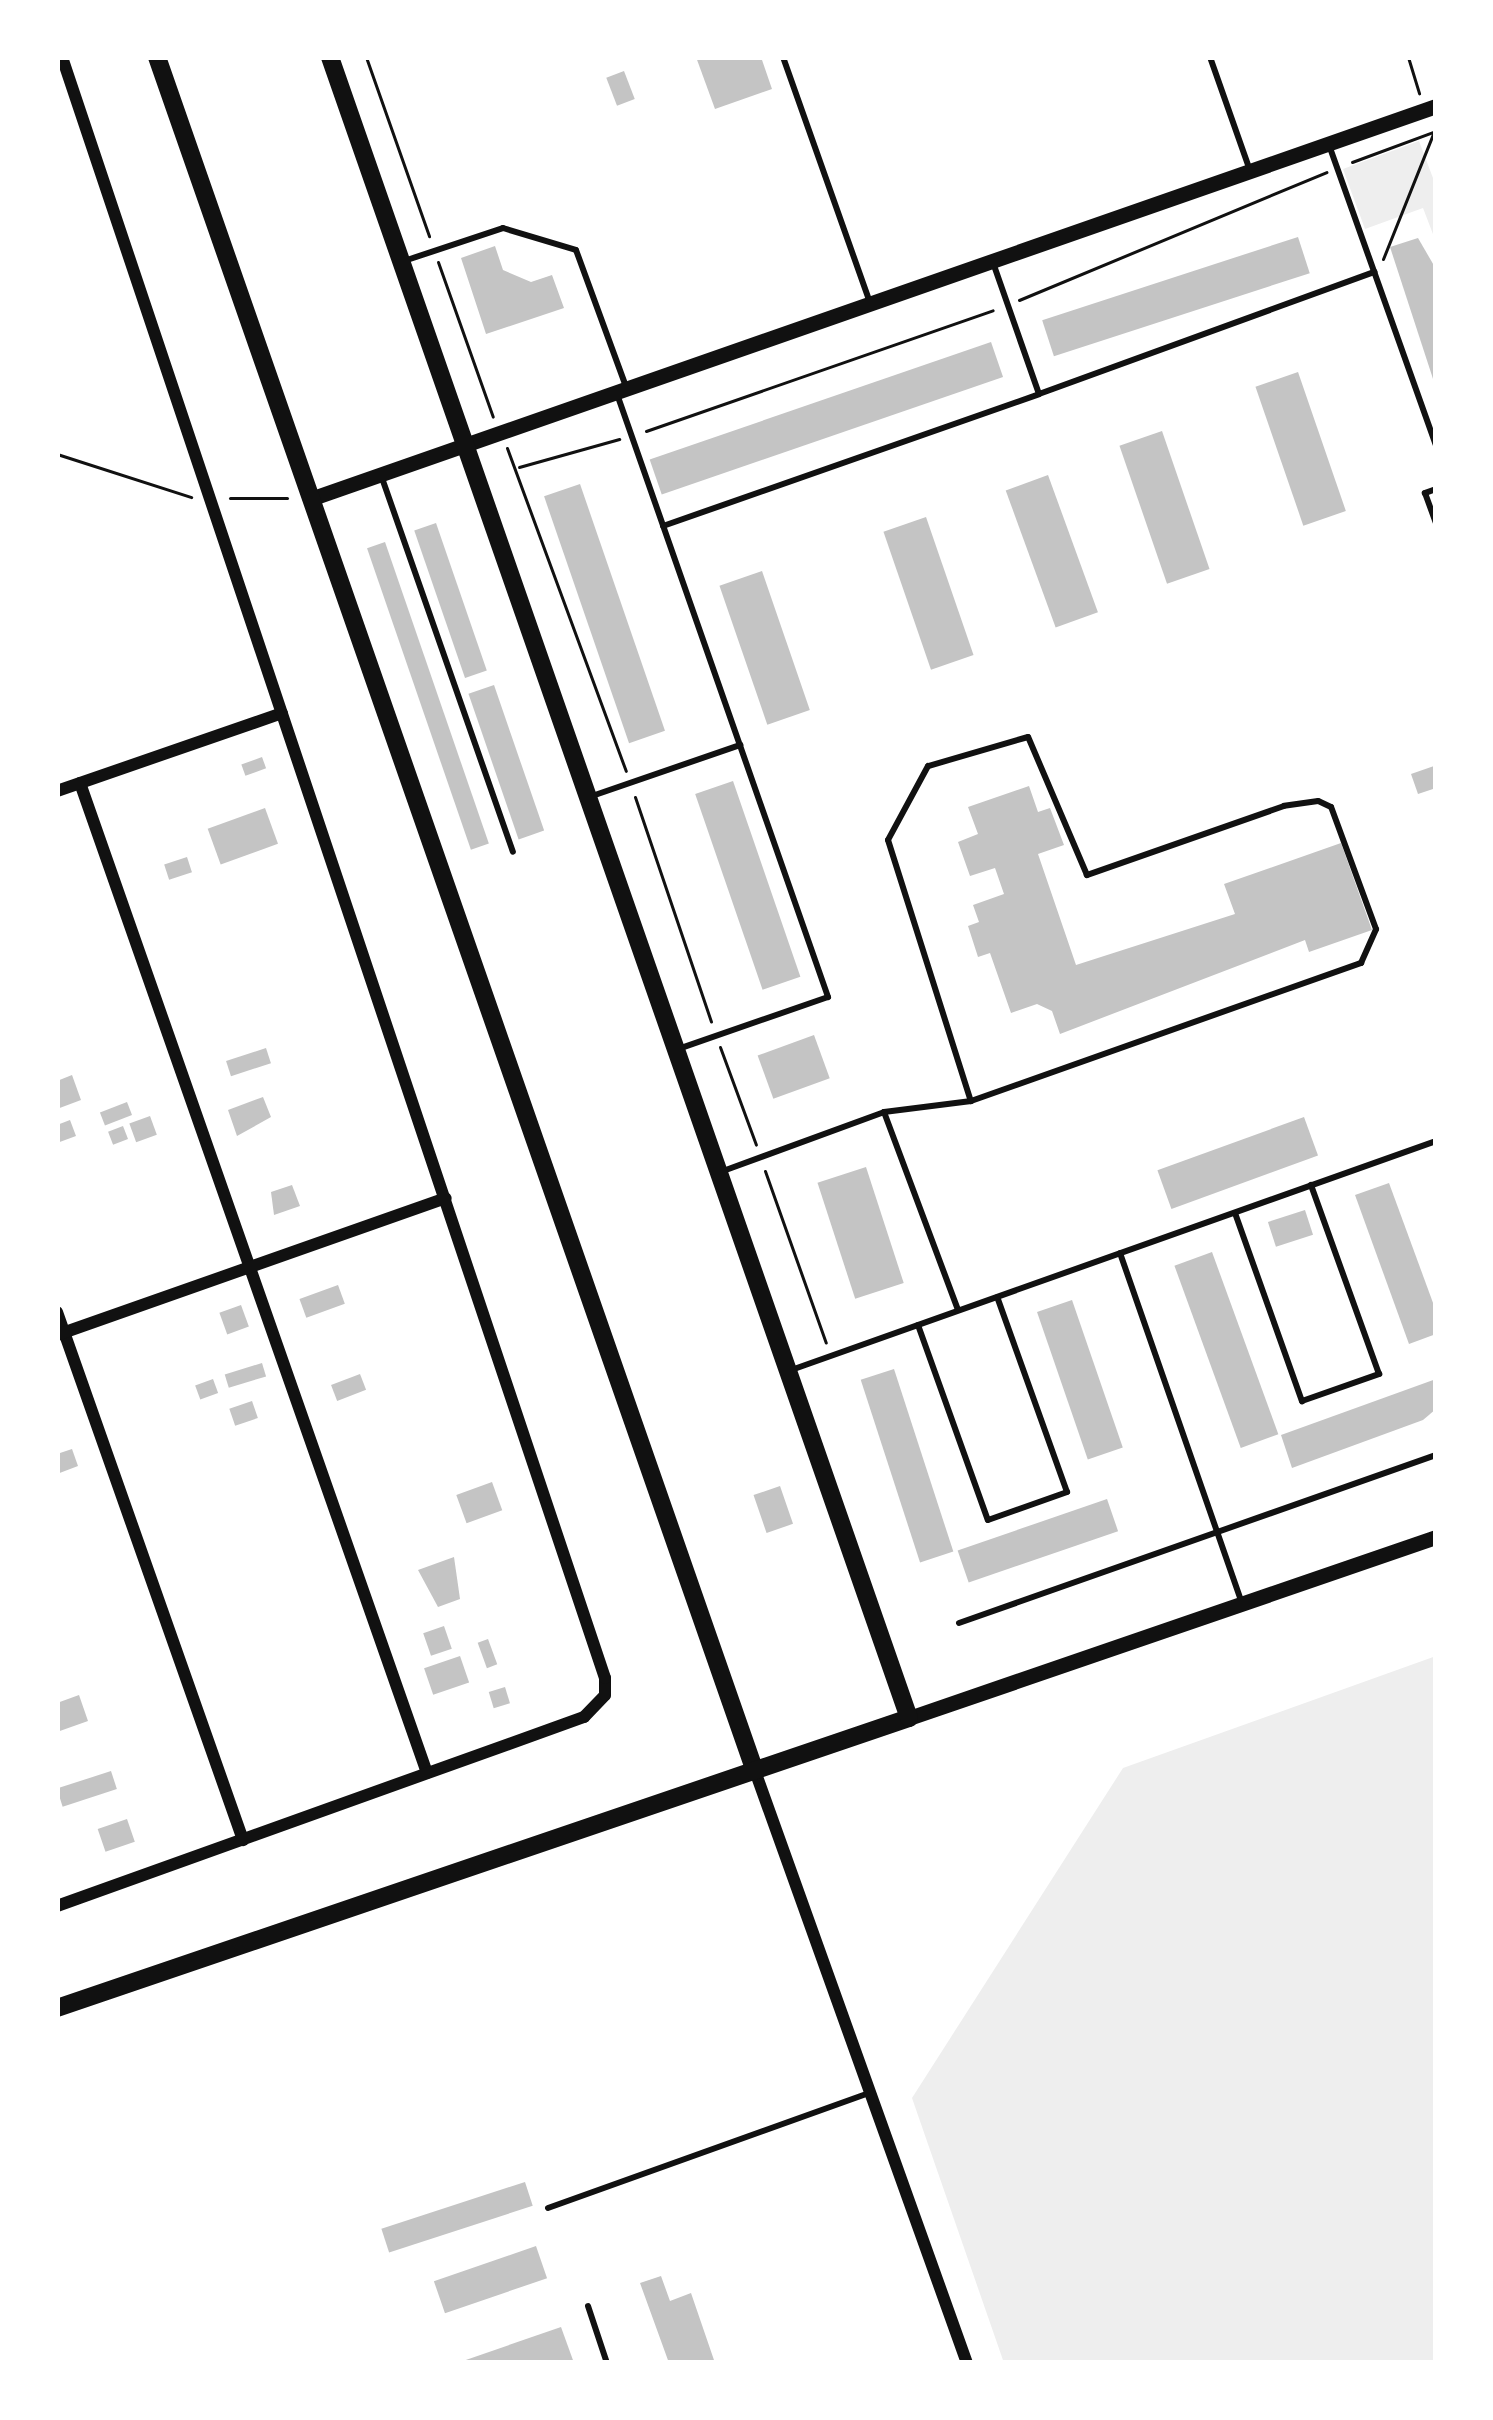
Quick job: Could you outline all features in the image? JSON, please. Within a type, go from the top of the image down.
[{"type":"main road","points":[[157,57],[755,1771]]},
{"type":"main road","points":[[57,2008],[909,1718],[794,1369],[330,57]]},
{"type":"street","points":[[58,1902],[584,1717],[605,1695],[603,1666],[62,57]]},
{"type":"street","points":[[313,498],[1436,106]]},
{"type":"street","points":[[57,791],[282,712]]},
{"type":"street","points":[[80,783],[428,1773]]},
{"type":"street","points":[[61,1334],[446,1198]]},
{"type":"street","points":[[57,1312],[242,1840]]},
{"type":"street","points":[[909,1718],[1436,1537]]},
{"type":"street","points":[[755,1771],[967,2363]]},
{"type":"lane","points":[[783,57],[871,307]]},
{"type":"lane","points":[[1210,57],[1250,172]]},
{"type":"lane","points":[[1329,145],[1436,445]]},
{"type":"lane","points":[[403,262],[503,228],[576,250],[632,436],[828,997],[681,1048]]},
{"type":"lane","points":[[993,262],[1039,394]]},
{"type":"lane","points":[[663,526],[1375,274]]},
{"type":"lane","points":[[381,474],[513,852]]},
{"type":"lane","points":[[1436,489],[1425,493],[1436,524]]},
{"type":"lane","points":[[723,1171],[884,1112],[971,1101],[1361,963],[1376,929],[1331,807],[1318,801],[1284,806],[1087,874],[1028,737],[928,766],[888,839],[971,1101]]},
{"type":"lane","points":[[592,796],[740,746]]},
{"type":"lane","points":[[884,1112],[958,1310]]},
{"type":"lane","points":[[794,1369],[1436,1141]]},
{"type":"lane","points":[[1234,1212],[1302,1401],[1378,1374],[1312,1185]]},
{"type":"lane","points":[[1120,1253],[1242,1604]]},
{"type":"lane","points":[[918,1325],[988,1520],[1067,1492],[998,1297]]},
{"type":"lane","points":[[959,1623],[1436,1455]]},
{"type":"lane","points":[[548,2208],[869,2092]]},
{"type":"lane","points":[[587,2306],[607,2363]]},
{"type":"path","points":[[366,57],[630,783],[830,1356]]},
{"type":"path","points":[[517,467],[632,436],[1008,304],[1433,132],[1375,274]]},
{"type":"path","points":[[57,454],[190,497],[313,498]]},
{"type":"shaded area","points":[[1419,141],[1436,186],[1436,242],[1423,208],[1365,229],[1343,169]]},
{"type":"shaded area","points":[[1436,1656],[1436,2363],[1004,2363],[912,2098],[1123,1768]]},
{"type":"building","points":[[696,57],[761,57],[772,89],[715,109]]},
{"type":"building","points":[[624,71],[635,99],[617,106],[606,78]]},
{"type":"building","points":[[1298,237],[1310,273],[1054,356],[1042,320]]},
{"type":"building","points":[[1418,238],[1436,269],[1435,385],[1390,247]]},
{"type":"building","points":[[495,246],[503,270],[531,282],[552,275],[564,308],[486,334],[461,258]]},
{"type":"building","points":[[991,342],[1003,377],[662,495],[650,460]]},
{"type":"building","points":[[1298,372],[1346,511],[1303,526],[1255,387]]},
{"type":"building","points":[[1162,431],[1210,569],[1167,584],[1119,446]]},
{"type":"building","points":[[1048,475],[1098,612],[1056,628],[1006,490]]},
{"type":"building","points":[[580,484],[665,731],[629,743],[544,496]]},
{"type":"building","points":[[926,517],[974,655],[931,670],[883,532]]},
{"type":"building","points":[[436,523],[487,671],[465,678],[414,530]]},
{"type":"building","points":[[385,542],[489,844],[471,850],[367,548]]},
{"type":"building","points":[[762,571],[810,710],[767,725],[719,586]]},
{"type":"building","points":[[494,685],[544,831],[519,839],[468,694]]},
{"type":"building","points":[[262,757],[266,768],[245,776],[241,765]]},
{"type":"building","points":[[1434,766],[1436,788],[1418,794],[1411,774]]},
{"type":"building","points":[[733,781],[800,977],[763,990],[695,794]]},
{"type":"building","points":[[1029,786],[1038,812],[1050,808],[1064,845],[1038,854],[1076,965],[1235,914],[1224,884],[1341,843],[1372,930],[1309,952],[1305,940],[1060,1034],[1052,1011],[1037,1004],[1011,1013],[990,953],[978,957],[968,926],[979,922],[973,905],[1004,894],[995,868],[970,876],[958,842],[978,834],[968,807]]},
{"type":"building","points":[[265,808],[278,844],[221,865],[208,829]]},
{"type":"building","points":[[187,857],[192,872],[169,880],[164,864]]},
{"type":"building","points":[[814,1035],[830,1078],[773,1099],[758,1056]]},
{"type":"building","points":[[266,1048],[271,1063],[231,1076],[226,1061]]},
{"type":"building","points":[[72,1075],[81,1100],[57,1109],[57,1081]]},
{"type":"building","points":[[263,1097],[271,1117],[237,1136],[228,1110]]},
{"type":"building","points":[[127,1102],[132,1115],[105,1125],[100,1112]]},
{"type":"building","points":[[150,1116],[157,1135],[136,1142],[129,1124]]},
{"type":"building","points":[[1304,1117],[1318,1156],[1171,1209],[1157,1170]]},
{"type":"building","points":[[70,1120],[76,1136],[57,1143],[57,1125]]},
{"type":"building","points":[[123,1126],[128,1139],[113,1145],[108,1132]]},
{"type":"building","points":[[866,1167],[904,1283],[855,1299],[817,1183]]},
{"type":"building","points":[[1389,1183],[1436,1311],[1436,1334],[1409,1344],[1355,1195]]},
{"type":"building","points":[[292,1185],[300,1206],[274,1215],[271,1192]]},
{"type":"building","points":[[1305,1210],[1313,1235],[1276,1247],[1268,1222]]},
{"type":"building","points":[[1212,1252],[1278,1434],[1241,1448],[1174,1266]]},
{"type":"building","points":[[338,1285],[345,1304],[306,1318],[299,1299]]},
{"type":"building","points":[[1072,1300],[1123,1448],[1088,1460],[1037,1312]]},
{"type":"building","points":[[241,1305],[249,1327],[227,1334],[219,1313]]},
{"type":"building","points":[[262,1363],[266,1376],[229,1388],[225,1374]]},
{"type":"building","points":[[894,1369],[953,1552],[920,1562],[861,1380]]},
{"type":"building","points":[[360,1374],[366,1390],[337,1401],[331,1385]]},
{"type":"building","points":[[213,1379],[218,1393],[200,1400],[195,1385]]},
{"type":"building","points":[[1436,1379],[1436,1409],[1423,1420],[1292,1468],[1281,1435]]},
{"type":"building","points":[[252,1401],[258,1418],[235,1426],[229,1409]]},
{"type":"building","points":[[72,1449],[78,1466],[57,1474],[57,1454]]},
{"type":"building","points":[[492,1482],[502,1510],[467,1523],[456,1495]]},
{"type":"building","points":[[780,1486],[793,1524],[767,1533],[754,1495]]},
{"type":"building","points":[[1107,1499],[1118,1531],[969,1583],[958,1550]]},
{"type":"building","points":[[454,1557],[460,1599],[438,1607],[418,1570]]},
{"type":"building","points":[[444,1626],[452,1649],[431,1656],[423,1633]]},
{"type":"building","points":[[488,1639],[497,1664],[487,1668],[478,1643]]},
{"type":"building","points":[[460,1656],[469,1682],[433,1695],[424,1668]]},
{"type":"building","points":[[505,1687],[510,1703],[494,1708],[489,1692]]},
{"type":"building","points":[[79,1695],[88,1721],[57,1732],[57,1703]]},
{"type":"building","points":[[111,1771],[117,1789],[63,1807],[57,1789]]},
{"type":"building","points":[[127,1819],[135,1842],[106,1852],[98,1829]]},
{"type":"building","points":[[525,2182],[533,2206],[389,2252],[381,2229]]},
{"type":"building","points":[[536,2246],[547,2278],[445,2313],[434,2281]]},
{"type":"building","points":[[661,2276],[670,2301],[691,2293],[715,2363],[669,2363],[640,2283]]},
{"type":"building","points":[[561,2327],[574,2363],[460,2363],[460,2362]]}]
